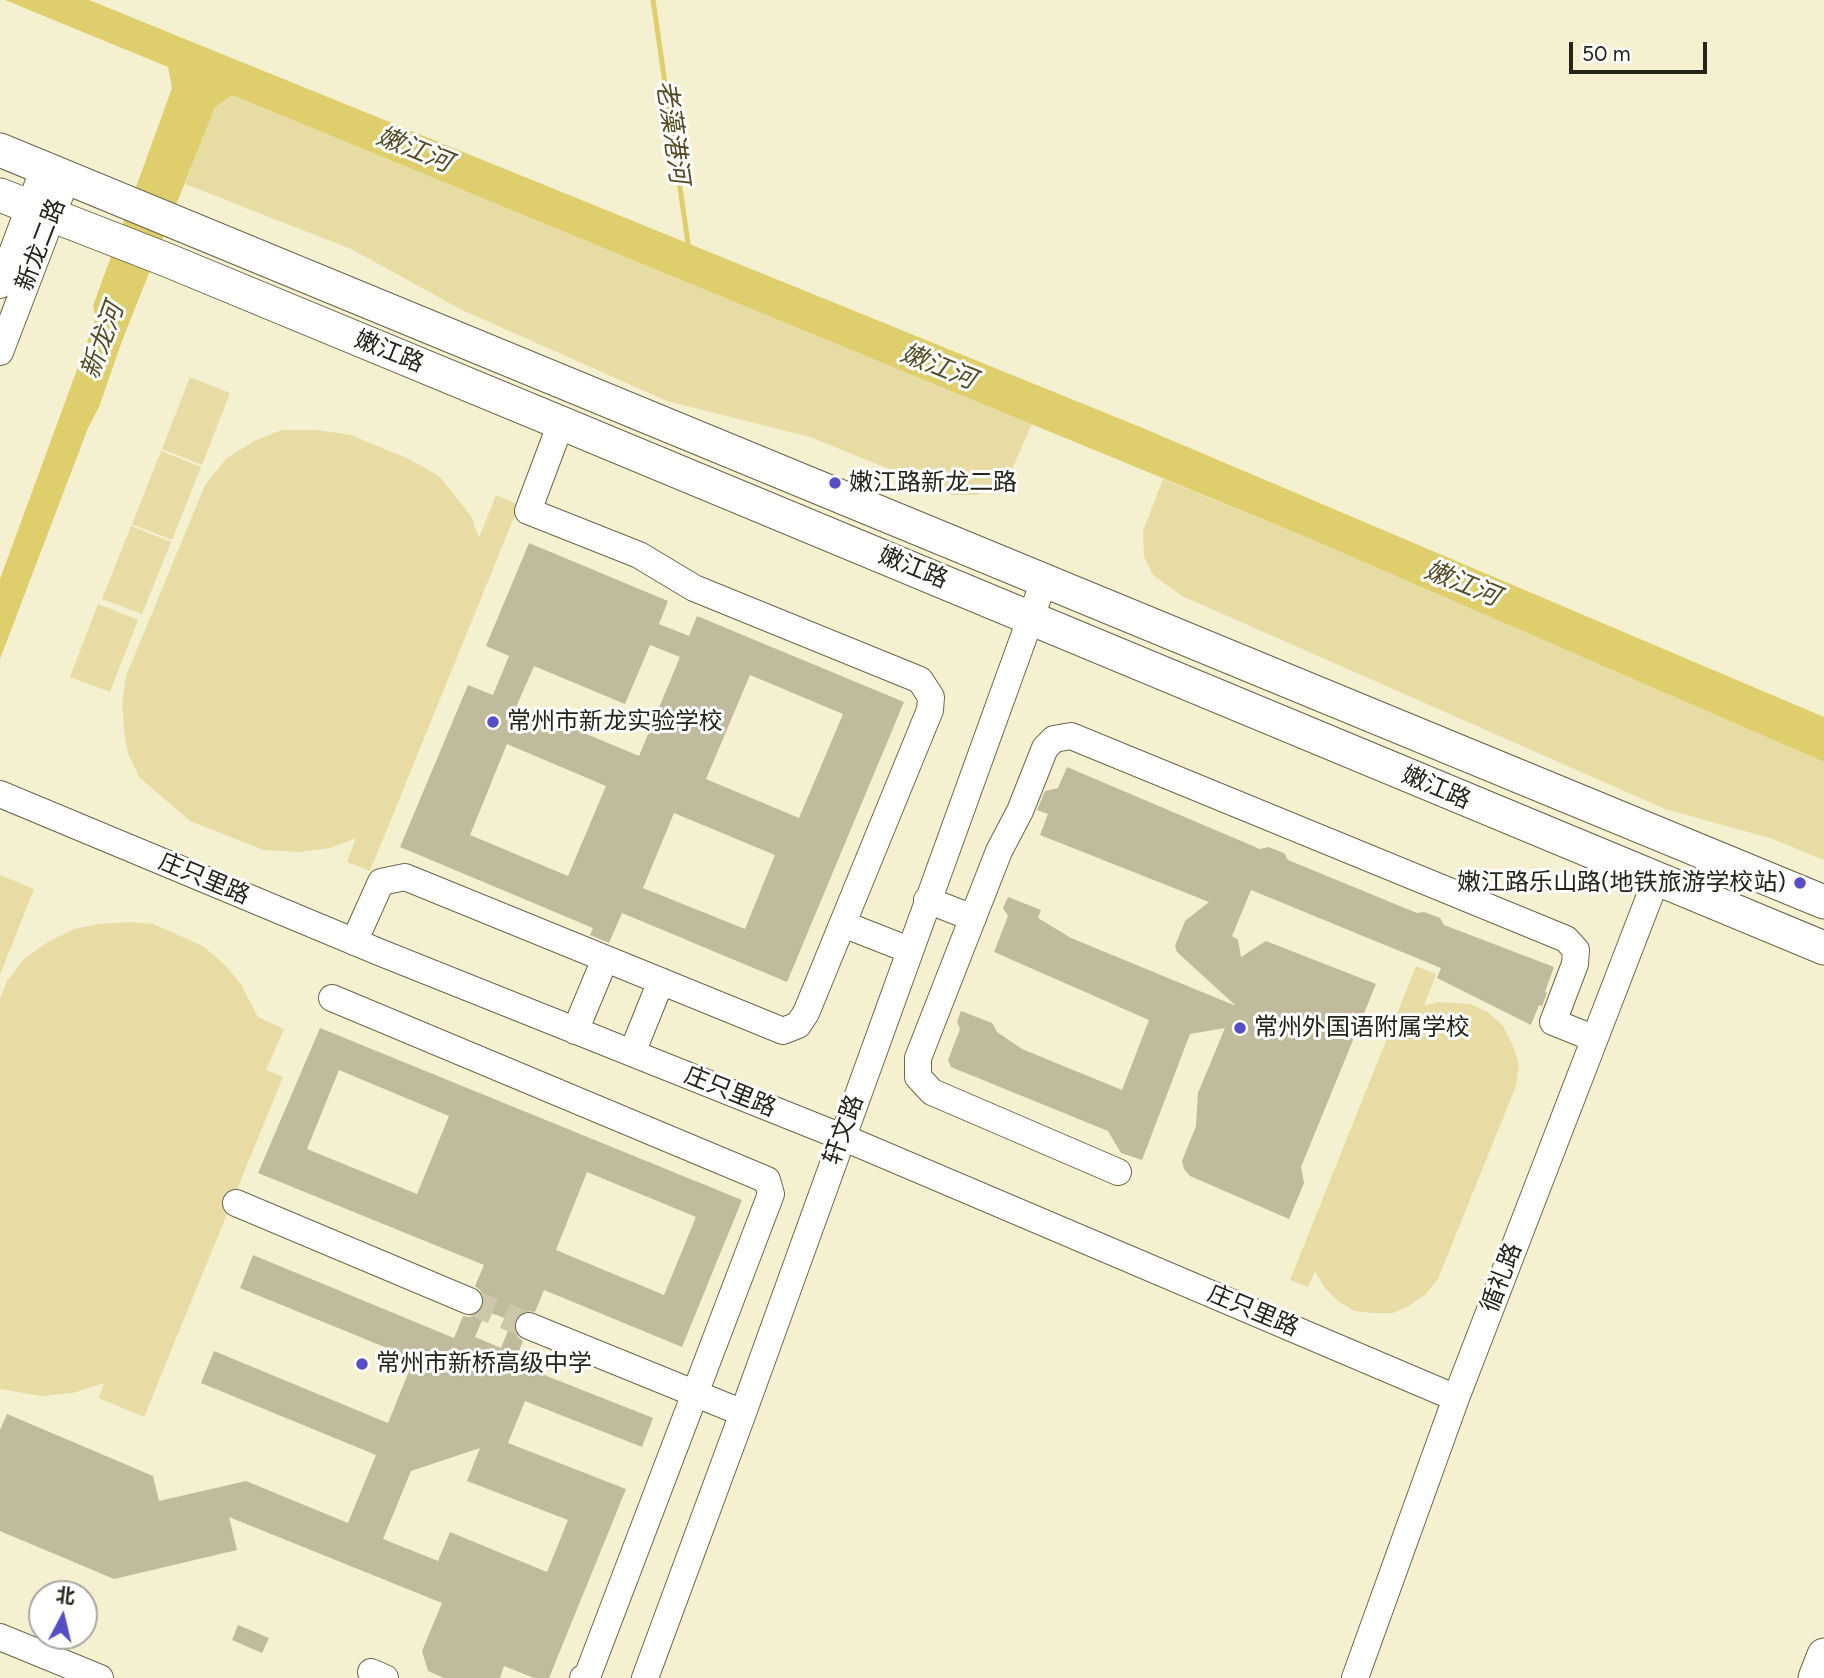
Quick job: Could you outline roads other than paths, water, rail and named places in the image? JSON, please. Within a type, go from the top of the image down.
[{"type":"main road","name":"嫩江路","points":[[0,150],[1824,902]]},
{"type":"main road","name":"嫩江路","points":[[27,206],[167,260],[1824,948]]},
{"type":"main road","points":[[1815,1678],[1824,1655]]},
{"type":"street","name":"新龙二路","points":[[0,285],[27,206],[55,172]]},
{"type":"street","name":"新龙二路","points":[[0,352],[27,206]]},
{"type":"street","points":[[354,942],[382,882],[405,877],[783,1031],[798,1025],[806,1013],[930,710],[931,697],[920,680],[694,588],[639,555],[528,511],[561,423]]},
{"type":"street","name":"轩文路","points":[[645,1678],[1029,616],[1044,581]]},
{"type":"street","points":[[1118,1172],[932,1091],[918,1077],[918,1058],[999,851],[1020,811],[1045,748],[1054,739],[1071,736],[1566,939],[1576,950],[1575,964],[1553,1022],[1593,1038]]},
{"type":"street","name":"庄只里路","points":[[0,793],[354,942],[842,1137],[1456,1398]]},
{"type":"street","name":"循礼路","points":[[1355,1678],[1456,1398],[1656,880]]},
{"type":"street","points":[[927,900],[973,918]]},
{"type":"street","points":[[842,925],[909,950]]},
{"type":"street","points":[[575,1031],[605,959]]},
{"type":"street","points":[[632,1053],[661,981]]},
{"type":"street","points":[[332,998],[767,1180],[771,1194],[587,1677],[583,1678]]},
{"type":"street","points":[[236,1203],[469,1301]]},
{"type":"street","points":[[529,1326],[743,1413]]},
{"type":"street","points":[[0,1637],[100,1678]]},
{"type":"water","points":[[5,0],[89,0],[1145,429],[1824,717],[1824,762],[1313,540],[232,95],[215,107],[0,659],[0,579],[96,318],[93,306],[172,88],[168,67]]},
{"type":"waterway","name":"老藻港河","points":[[653,0],[689,250]]},
{"type":"tunnel","points":[[469,1301],[529,1326]]},
{"type":"place","name":"嫩江路新龙二路","points":[[835,483]]},
{"type":"place","name":"常州市新龙实验学校","points":[[493,722]]},
{"type":"place","name":"嫩江路乐山路(地铁旅游学校站)","points":[[1800,883]]},
{"type":"place","name":"常州外国语附属学校","points":[[1240,1028]]},
{"type":"place","name":"常州市新桥高级中学","points":[[362,1364]]},
{"type":"water label","name":"嫩江河","points":[[414,150]]},
{"type":"water label","name":"新龙河","points":[[103,341]]},
{"type":"water label","name":"嫩江河","points":[[938,367]]},
{"type":"water label","name":"嫩江河","points":[[1462,584]]}]
